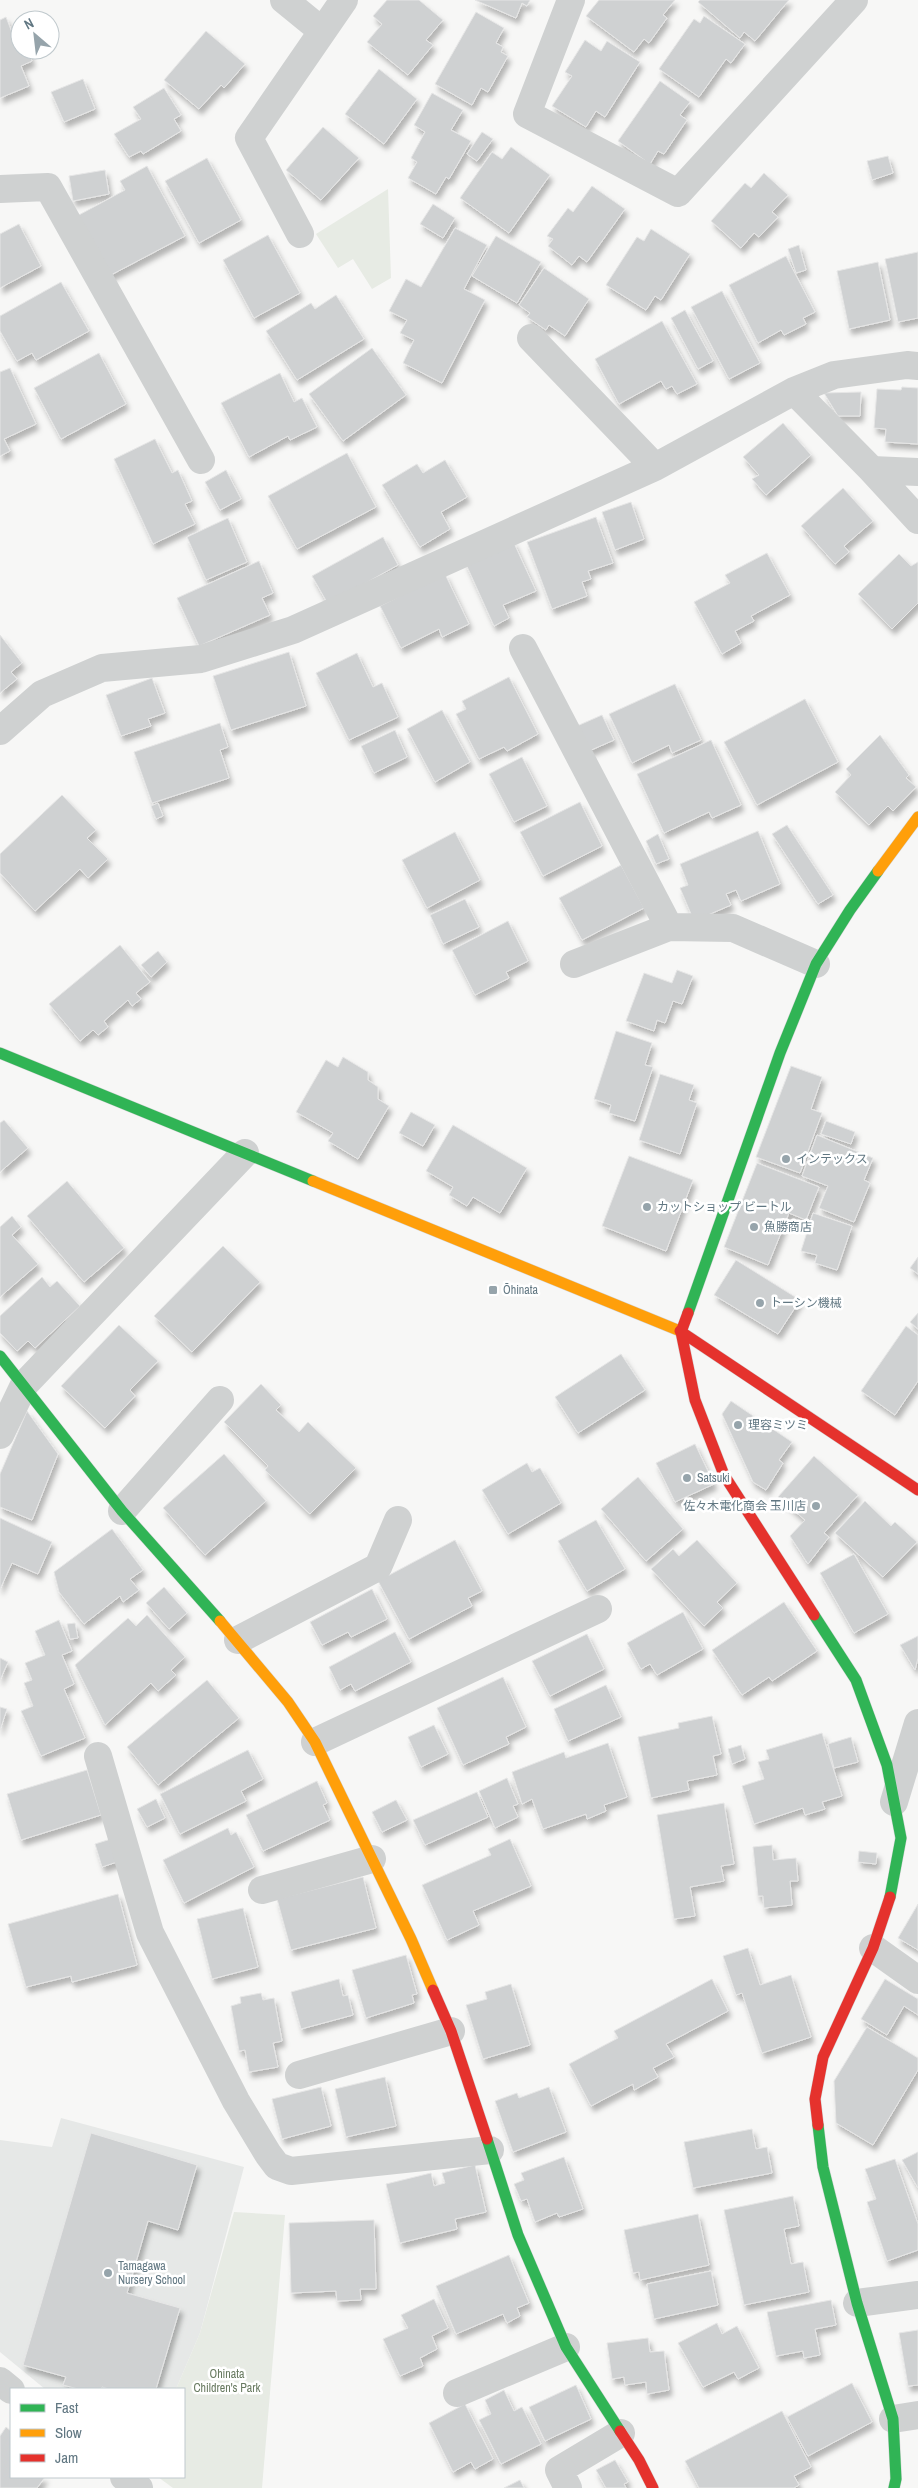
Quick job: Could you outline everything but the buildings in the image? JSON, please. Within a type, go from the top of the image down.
[{"type":"street","points":[[284,0],[322,31]]},
{"type":"street","points":[[300,234],[249,138],[344,0]]},
{"type":"street","points":[[571,0],[527,114],[678,193],[854,0]]},
{"type":"street","points":[[0,189],[48,187],[201,460]]},
{"type":"street","points":[[531,338],[655,466]]},
{"type":"street","points":[[0,731],[42,694],[102,668],[201,659],[292,630],[655,466],[794,391],[834,375],[907,365],[918,366]]},
{"type":"street","points":[[794,391],[918,520]]},
{"type":"street","points":[[872,470],[918,472]]},
{"type":"street","points":[[524,648],[669,928]]},
{"type":"street","points":[[894,2488],[905,2417],[857,2303],[823,2167],[815,2099],[823,2056],[873,1948],[890,1898],[901,1838],[887,1765],[856,1680],[724,1475],[695,1400],[681,1332],[780,1053],[816,964],[850,910],[918,817]]},
{"type":"street","points":[[574,964],[669,928],[733,928],[816,964]]},
{"type":"street","points":[[0,1053],[681,1332],[859,1448],[918,1490]]},
{"type":"street","points":[[0,1435],[24,1385],[245,1153]]},
{"type":"street","points":[[0,1356],[122,1511],[238,1640],[288,1702],[315,1742],[372,1859],[451,2031],[518,2235],[566,2347],[653,2488]]},
{"type":"street","points":[[122,1511],[220,1400]]},
{"type":"street","points":[[238,1640],[378,1567],[398,1520]]},
{"type":"street","points":[[315,1742],[598,1609]]},
{"type":"street","points":[[894,1802],[918,1723]]},
{"type":"street","points":[[98,1756],[150,1933],[236,2101],[277,2166],[291,2171],[490,2150]]},
{"type":"street","points":[[262,1890],[372,1859]]},
{"type":"street","points":[[873,1948],[918,1980]]},
{"type":"street","points":[[299,2075],[451,2031]]},
{"type":"street","points":[[857,2303],[918,2294]]},
{"type":"street","points":[[457,2393],[566,2347]]},
{"type":"street","points":[[0,2381],[10,2389]]},
{"type":"street","points":[[568,2488],[559,2470],[620,2433]]},
{"type":"street","points":[[125,2478],[139,2488]]},
{"type":"shaded area","name":"Tamagawa Nursery School","points":[[61,2118],[244,2167],[200,2333],[176,2388],[44,2388],[0,2352],[0,2140],[52,2147]]},
{"type":"green space","points":[[388,189],[391,278],[372,289],[353,259],[338,268],[316,234]]},
{"type":"green space","name":"Ohinata Children's Park","points":[[234,2212],[285,2215],[262,2488],[173,2488],[159,2478],[185,2478],[185,2388],[176,2388],[200,2333]]},
{"type":"traffic: fast","points":[[688,1313],[780,1053],[816,964],[850,910],[878,871]]},
{"type":"traffic: fast","points":[[0,1053],[313,1181]]},
{"type":"traffic: fast","points":[[0,1356],[122,1511],[220,1621]]},
{"type":"traffic: fast","points":[[814,1615],[856,1680],[887,1765],[901,1838],[890,1897]]},
{"type":"traffic: fast","points":[[818,2125],[823,2167],[857,2303],[893,2419],[896,2479],[894,2488]]},
{"type":"traffic: fast","points":[[487,2139],[518,2235],[566,2347],[620,2431]]},
{"type":"traffic: slow","points":[[878,871],[918,817]]},
{"type":"traffic: slow","points":[[313,1181],[680,1331]]},
{"type":"traffic: slow","points":[[220,1621],[288,1702],[315,1742],[411,1939],[433,1990]]},
{"type":"traffic: jam","points":[[688,1313],[681,1332],[695,1400],[724,1475],[814,1615]]},
{"type":"traffic: jam","points":[[680,1331],[918,1490]]},
{"type":"traffic: jam","points":[[818,2125],[815,2099],[823,2057],[873,1948],[890,1897]]},
{"type":"traffic: jam","points":[[433,1990],[451,2031],[487,2139]]},
{"type":"traffic: jam","points":[[620,2431],[639,2460],[653,2488]]},
{"type":"place","name":"インテックス","points":[[786,1159]]},
{"type":"place","name":"カットショップ ビートル","points":[[647,1207]]},
{"type":"place","name":"魚勝商店","points":[[754,1227]]},
{"type":"place","name":"Ōhinata","points":[[493,1290]]},
{"type":"place","name":"トーシン機械","points":[[760,1303]]},
{"type":"place","name":"理容ミツミ","points":[[738,1425]]},
{"type":"place","name":"Satsuki","points":[[687,1478]]},
{"type":"place","name":"佐々木電化商会 玉川店","points":[[816,1506]]},
{"type":"place","name":"Tamagawa Nursery School","points":[[108,2273]]}]
